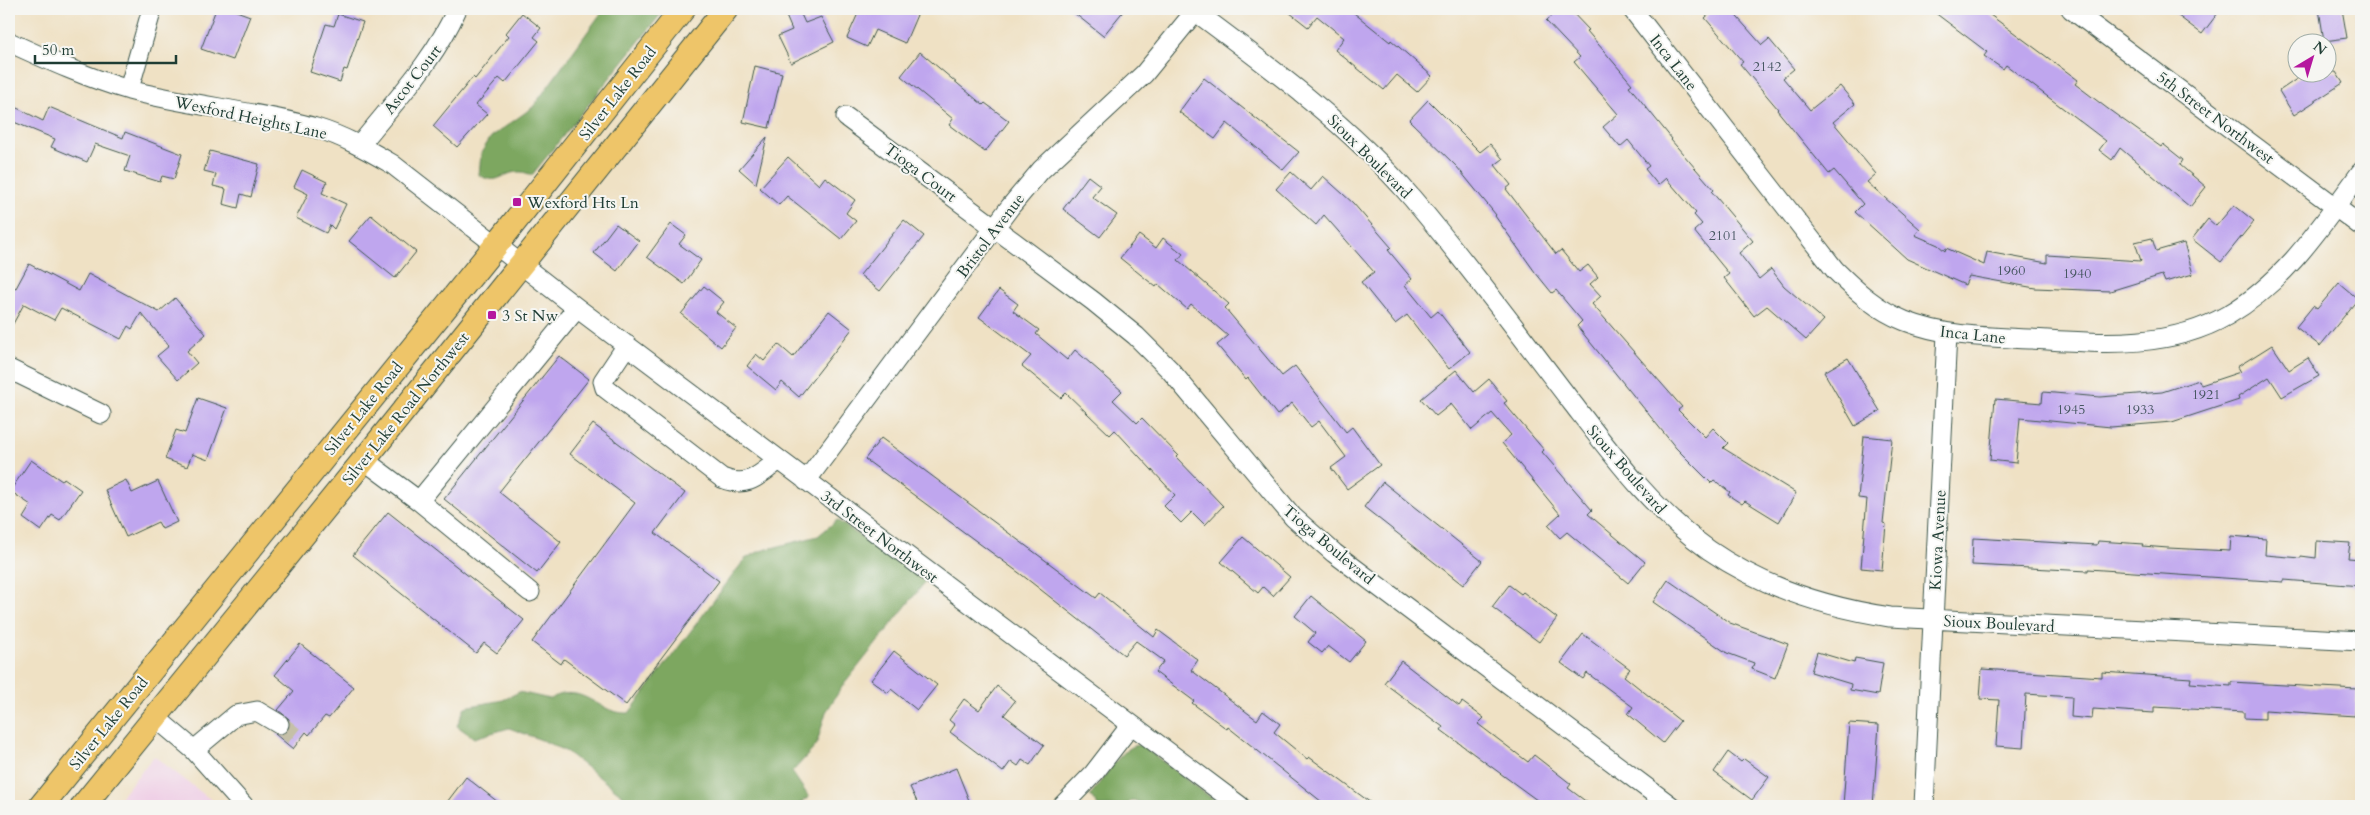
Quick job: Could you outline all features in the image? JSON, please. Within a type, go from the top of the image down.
[{"type":"main road","name":"Silver Lake Road","points":[[41,806],[497,244],[683,9]]},
{"type":"main road","name":"Silver Lake Road Northwest","points":[[83,806],[726,9]]},
{"type":"street","points":[[128,89],[152,9]]},
{"type":"street","name":"Ascot Court","points":[[360,145],[431,57],[446,34],[456,9]]},
{"type":"street","name":"Inca Lane","points":[[1632,9],[1835,270],[1876,306],[1902,320],[1947,334],[2107,343],[2141,342],[2195,330],[2226,316],[2256,297],[2275,280],[2301,251],[2361,172]]},
{"type":"street","name":"5th Street Northwest","points":[[2071,9],[2361,226]]},
{"type":"street","name":"Bristol Avenue","points":[[806,480],[995,228],[1041,170],[1144,74],[1194,10]]},
{"type":"street","name":"Sioux Boulevard","points":[[1194,10],[1309,98],[1369,151],[1438,230],[1620,465],[1652,502],[1682,529],[1710,550],[1745,572],[1809,600],[1874,615],[1933,620],[2361,641]]},
{"type":"street","name":"Wexford Heights Lane","points":[[9,42],[52,61],[128,89],[201,106],[317,128],[360,145],[399,169],[497,244],[521,265]]},
{"type":"street","name":"Tioga Court","points":[[846,117],[995,228]]},
{"type":"street","name":"Tioga Boulevard","points":[[995,228],[1136,336],[1170,370],[1293,517],[1334,553],[1671,806]]},
{"type":"street","name":"3rd Street Northwest","points":[[521,265],[1240,806]]},
{"type":"street","points":[[419,501],[577,308]]},
{"type":"street","name":"Kiowa Avenue","points":[[1924,806],[1947,334]]},
{"type":"street","points":[[627,345],[603,381],[605,388],[722,478],[734,483],[750,482],[779,460]]},
{"type":"street","points":[[9,369],[101,414]]},
{"type":"street","points":[[364,460],[419,501],[530,592]]},
{"type":"street","points":[[194,750],[236,715],[257,711],[279,724]]},
{"type":"street","points":[[155,717],[194,750],[244,806]]},
{"type":"street","points":[[1062,806],[1094,772],[1131,725]]},
{"type":"shaded area","points":[[154,756],[219,806],[113,806]]},
{"type":"green space","points":[[604,9],[665,9],[532,175],[515,172],[491,179],[479,175],[481,153],[491,137],[533,107]]},
{"type":"green space","points":[[837,520],[925,582],[842,687],[826,712],[816,746],[792,772],[809,797],[796,806],[636,806],[567,752],[544,741],[509,728],[474,738],[457,726],[465,707],[503,700],[519,692],[550,699],[562,694],[572,693],[608,709],[629,713],[745,559],[760,551],[818,536]]},
{"type":"green space","points":[[1142,746],[1222,806],[1150,806],[1133,800],[1124,806],[1098,806],[1090,795],[1119,758],[1132,747]]},
{"type":"building","points":[[216,9],[231,9],[250,16],[233,60],[201,49]]},
{"type":"building","points":[[860,9],[902,9],[917,15],[905,43],[875,30],[867,47],[847,38]]},
{"type":"building","points":[[1069,9],[1125,9],[1103,36]]},
{"type":"building","points":[[1285,9],[1349,9],[1390,42],[1391,40],[1432,76],[1417,92],[1397,75],[1384,90],[1335,50],[1344,38],[1317,16],[1308,27]]},
{"type":"building","points":[[1559,9],[1569,9],[1589,30],[1587,31],[1632,84],[1629,86],[1753,241],[1739,253],[1759,279],[1771,269],[1784,286],[1824,320],[1806,340],[1767,306],[1754,316],[1724,278],[1729,274],[1694,231],[1702,224],[1694,215],[1696,213],[1666,178],[1658,185],[1645,169],[1649,166],[1628,140],[1620,147],[1603,127],[1618,114],[1574,62],[1580,57],[1546,21]]},
{"type":"building","points":[[1715,9],[1730,9],[1762,45],[1769,39],[1794,69],[1783,78],[1810,110],[1840,86],[1855,104],[1833,122],[1876,174],[1867,182],[1920,229],[1915,235],[1938,245],[1945,251],[1946,248],[1984,265],[1987,252],[2047,263],[2047,255],[2141,261],[2135,242],[2152,238],[2156,251],[2184,243],[2193,274],[2165,282],[2162,275],[2110,291],[2035,288],[1969,276],[1965,285],[1907,259],[1855,212],[1863,204],[1834,170],[1829,174],[1740,64],[1743,62],[1705,18]]},
{"type":"building","points":[[1930,9],[1982,9],[2078,80],[2075,84],[2108,109],[2161,147],[2163,144],[2183,160],[2180,165],[2206,187],[2190,207],[2120,148],[2112,160],[2099,150],[2106,141],[2006,65],[2003,69],[1984,56],[1987,52]]},
{"type":"building","points":[[2169,9],[2221,9],[2202,34]]},
{"type":"building","points":[[2319,9],[2342,9],[2347,38],[2338,39],[2338,32],[2323,32]]},
{"type":"building","points":[[799,10],[805,23],[821,17],[834,42],[791,63],[778,36],[792,30],[786,16]]},
{"type":"building","points":[[522,13],[541,28],[534,37],[539,41],[505,83],[499,78],[476,105],[487,114],[457,147],[433,126],[473,77],[475,79],[509,36],[506,33]]},
{"type":"building","points":[[338,14],[363,22],[347,70],[344,69],[340,82],[310,72],[326,24],[334,26]]},
{"type":"building","points":[[920,52],[983,105],[985,103],[1009,121],[985,152],[949,125],[953,119],[901,76]]},
{"type":"building","points":[[755,66],[782,73],[769,128],[743,122]]},
{"type":"building","points":[[2338,75],[2343,83],[2294,115],[2279,91],[2292,82],[2338,82]]},
{"type":"building","points":[[1204,78],[1299,152],[1283,170],[1227,123],[1215,139],[1179,112]]},
{"type":"building","points":[[1428,100],[1480,152],[1490,144],[1503,159],[1495,165],[1511,185],[1506,189],[1556,254],[1561,250],[1579,272],[1588,265],[1598,277],[1590,284],[1601,296],[1592,304],[1682,407],[1678,410],[1705,437],[1713,428],[1728,443],[1723,448],[1796,493],[1779,522],[1745,501],[1742,504],[1728,495],[1730,492],[1714,480],[1711,483],[1676,448],[1577,326],[1582,321],[1556,290],[1552,293],[1535,272],[1496,215],[1457,167],[1409,120]]},
{"type":"building","points":[[9,104],[43,121],[49,107],[123,138],[125,132],[182,154],[174,179],[162,176],[160,182],[125,171],[130,156],[95,144],[87,162],[51,147],[55,139],[9,120]]},
{"type":"building","points":[[767,137],[756,184],[739,169]]},
{"type":"building","points":[[210,151],[259,164],[251,197],[241,194],[238,208],[223,204],[226,189],[213,186],[216,174],[204,171]]},
{"type":"building","points":[[788,157],[819,185],[825,177],[855,200],[846,213],[856,221],[841,239],[787,196],[779,205],[760,188]]},
{"type":"building","points":[[302,170],[327,182],[322,193],[346,204],[334,229],[330,225],[326,233],[296,218],[308,194],[294,187]]},
{"type":"building","points":[[1291,172],[1311,190],[1323,176],[1353,203],[1391,247],[1388,250],[1412,279],[1405,285],[1431,317],[1438,311],[1470,352],[1449,369],[1407,315],[1395,324],[1361,282],[1374,272],[1324,215],[1316,225],[1276,189]]},
{"type":"building","points":[[1088,176],[1101,186],[1092,197],[1117,215],[1100,237],[1063,209]]},
{"type":"building","points":[[2234,205],[2254,221],[2221,262],[2192,239],[2208,219],[2216,226]]},
{"type":"building","points":[[371,215],[416,252],[395,278],[349,241]]},
{"type":"building","points":[[904,220],[924,236],[880,291],[860,275]]},
{"type":"building","points":[[616,224],[639,241],[617,271],[594,253]]},
{"type":"building","points":[[671,224],[686,235],[679,244],[701,260],[684,284],[647,257]]},
{"type":"building","points":[[1139,235],[1156,248],[1163,238],[1183,254],[1178,260],[1229,304],[1225,308],[1282,376],[1295,366],[1346,432],[1352,427],[1380,465],[1347,489],[1331,468],[1346,457],[1319,421],[1311,427],[1292,403],[1277,415],[1248,378],[1246,380],[1217,345],[1228,336],[1191,304],[1187,309],[1158,284],[1156,287],[1120,258]]},
{"type":"building","points":[[29,264],[79,291],[88,274],[159,312],[175,298],[206,334],[187,351],[197,363],[178,380],[157,356],[169,346],[141,313],[132,329],[128,326],[121,339],[61,308],[54,320],[24,304],[9,331],[9,285],[16,288]]},
{"type":"building","points":[[2339,283],[2358,299],[2320,346],[2296,327],[2313,306],[2317,309]]},
{"type":"building","points":[[704,286],[724,302],[716,312],[736,328],[721,347],[681,314]]},
{"type":"building","points":[[999,290],[1018,304],[1013,311],[1039,330],[1036,334],[1067,360],[1075,350],[1122,391],[1113,400],[1137,423],[1142,418],[1223,506],[1205,525],[1192,512],[1181,523],[1164,506],[1175,495],[1115,430],[1110,435],[1066,393],[1061,398],[1022,366],[1031,356],[979,317]]},
{"type":"building","points":[[829,311],[852,329],[799,397],[782,382],[776,390],[747,366],[756,354],[764,361],[778,344],[793,357]]},
{"type":"building","points":[[2272,345],[2289,370],[2308,358],[2319,376],[2282,397],[2269,377],[2238,397],[2239,400],[2172,422],[2111,427],[2020,418],[2016,463],[1990,460],[1995,399],[2042,403],[2043,392],[2100,397],[2162,392],[2199,380],[2201,385],[2240,372],[2237,367]]},
{"type":"building","points":[[559,356],[589,379],[499,492],[561,542],[537,573],[444,499]]},
{"type":"building","points":[[1848,358],[1880,411],[1855,426],[1824,372]]},
{"type":"building","points":[[1456,370],[1474,392],[1489,379],[1507,401],[1504,403],[1544,450],[1542,452],[1592,510],[1588,514],[1645,562],[1628,583],[1567,532],[1560,538],[1548,525],[1560,514],[1502,443],[1511,435],[1492,413],[1472,430],[1451,404],[1436,416],[1421,399]]},
{"type":"building","points":[[198,398],[227,408],[208,460],[192,454],[187,467],[165,459],[176,430],[185,433]]},
{"type":"building","points":[[593,424],[685,493],[655,533],[719,581],[626,705],[564,659],[561,664],[532,642],[635,503],[570,454]]},
{"type":"building","points":[[1864,436],[1892,439],[1883,523],[1886,524],[1882,570],[1861,568],[1867,499],[1858,498]]},
{"type":"building","points":[[881,438],[1096,598],[1100,593],[1154,637],[1158,630],[1198,660],[1191,670],[1257,720],[1263,711],[1280,724],[1274,732],[1307,759],[1309,757],[1375,806],[1327,806],[1228,727],[1227,729],[1192,703],[1194,701],[1155,672],[1164,661],[1136,641],[1124,655],[1022,575],[865,459]]},
{"type":"building","points":[[31,460],[62,481],[64,478],[81,490],[60,520],[52,515],[41,531],[23,518],[31,505],[10,491]]},
{"type":"building","points":[[126,480],[132,493],[158,481],[177,522],[162,529],[158,522],[126,537],[105,490]]},
{"type":"building","points":[[1383,482],[1482,561],[1463,585],[1364,507]]},
{"type":"building","points":[[388,512],[524,620],[497,653],[484,643],[476,653],[353,555]]},
{"type":"building","points":[[2231,536],[2266,539],[2265,555],[2301,558],[2301,556],[2316,558],[2317,541],[2350,543],[2348,558],[2361,559],[2361,586],[2088,569],[2088,571],[1972,565],[1973,538],[2097,545],[2098,541],[2168,548],[2230,551]]},
{"type":"building","points":[[1243,537],[1290,577],[1273,596],[1263,587],[1258,593],[1221,562]]},
{"type":"building","points":[[1668,580],[1730,623],[1788,644],[1775,678],[1752,669],[1754,663],[1727,653],[1653,602]]},
{"type":"building","points":[[1509,585],[1521,594],[1523,592],[1557,618],[1539,642],[1492,607]]},
{"type":"building","points":[[1311,596],[1366,641],[1349,662],[1328,646],[1322,653],[1308,642],[1315,633],[1295,616]]},
{"type":"building","points":[[1583,634],[1630,669],[1624,676],[1680,721],[1663,743],[1628,714],[1633,707],[1587,673],[1583,679],[1561,663]]},
{"type":"building","points":[[300,644],[354,687],[329,718],[325,716],[309,735],[306,732],[293,749],[275,734],[284,734],[289,729],[289,719],[278,710],[294,691],[275,675]]},
{"type":"building","points":[[894,651],[937,685],[917,710],[891,689],[888,693],[871,680]]},
{"type":"building","points":[[1817,652],[1854,663],[1855,658],[1883,663],[1878,695],[1850,690],[1851,684],[1811,672]]},
{"type":"building","points":[[1401,661],[1459,706],[1462,702],[1484,718],[1478,724],[1528,762],[1534,755],[1571,784],[1568,788],[1592,806],[1545,806],[1441,730],[1443,727],[1384,683]]},
{"type":"building","points":[[1982,669],[2102,677],[2102,672],[2191,678],[2190,683],[2231,686],[2231,682],[2357,689],[2355,716],[2265,710],[2265,719],[2244,718],[2244,712],[2154,707],[2154,713],[2093,709],[2092,719],[2071,717],[2072,697],[2026,694],[2023,748],[1996,746],[1999,700],[1980,699]]},
{"type":"building","points":[[997,686],[1015,701],[1004,715],[1044,745],[1030,765],[1022,760],[1018,766],[1011,761],[1003,772],[950,732],[955,725],[949,720],[964,699],[979,710]]},
{"type":"building","points":[[1849,723],[1879,725],[1873,806],[1843,806]]},
{"type":"building","points":[[1728,752],[1741,762],[1744,759],[1769,777],[1752,800],[1714,772]]},
{"type":"building","points":[[956,768],[970,803],[962,806],[919,806],[910,787]]},
{"type":"building","points":[[466,777],[503,806],[444,806]]},
{"type":"tunnel","points":[[279,724],[300,741]]},
{"type":"place","name":"Wexford Hts Ln","points":[[517,202]]},
{"type":"place","name":"3 St Nw","points":[[492,315]]}]
